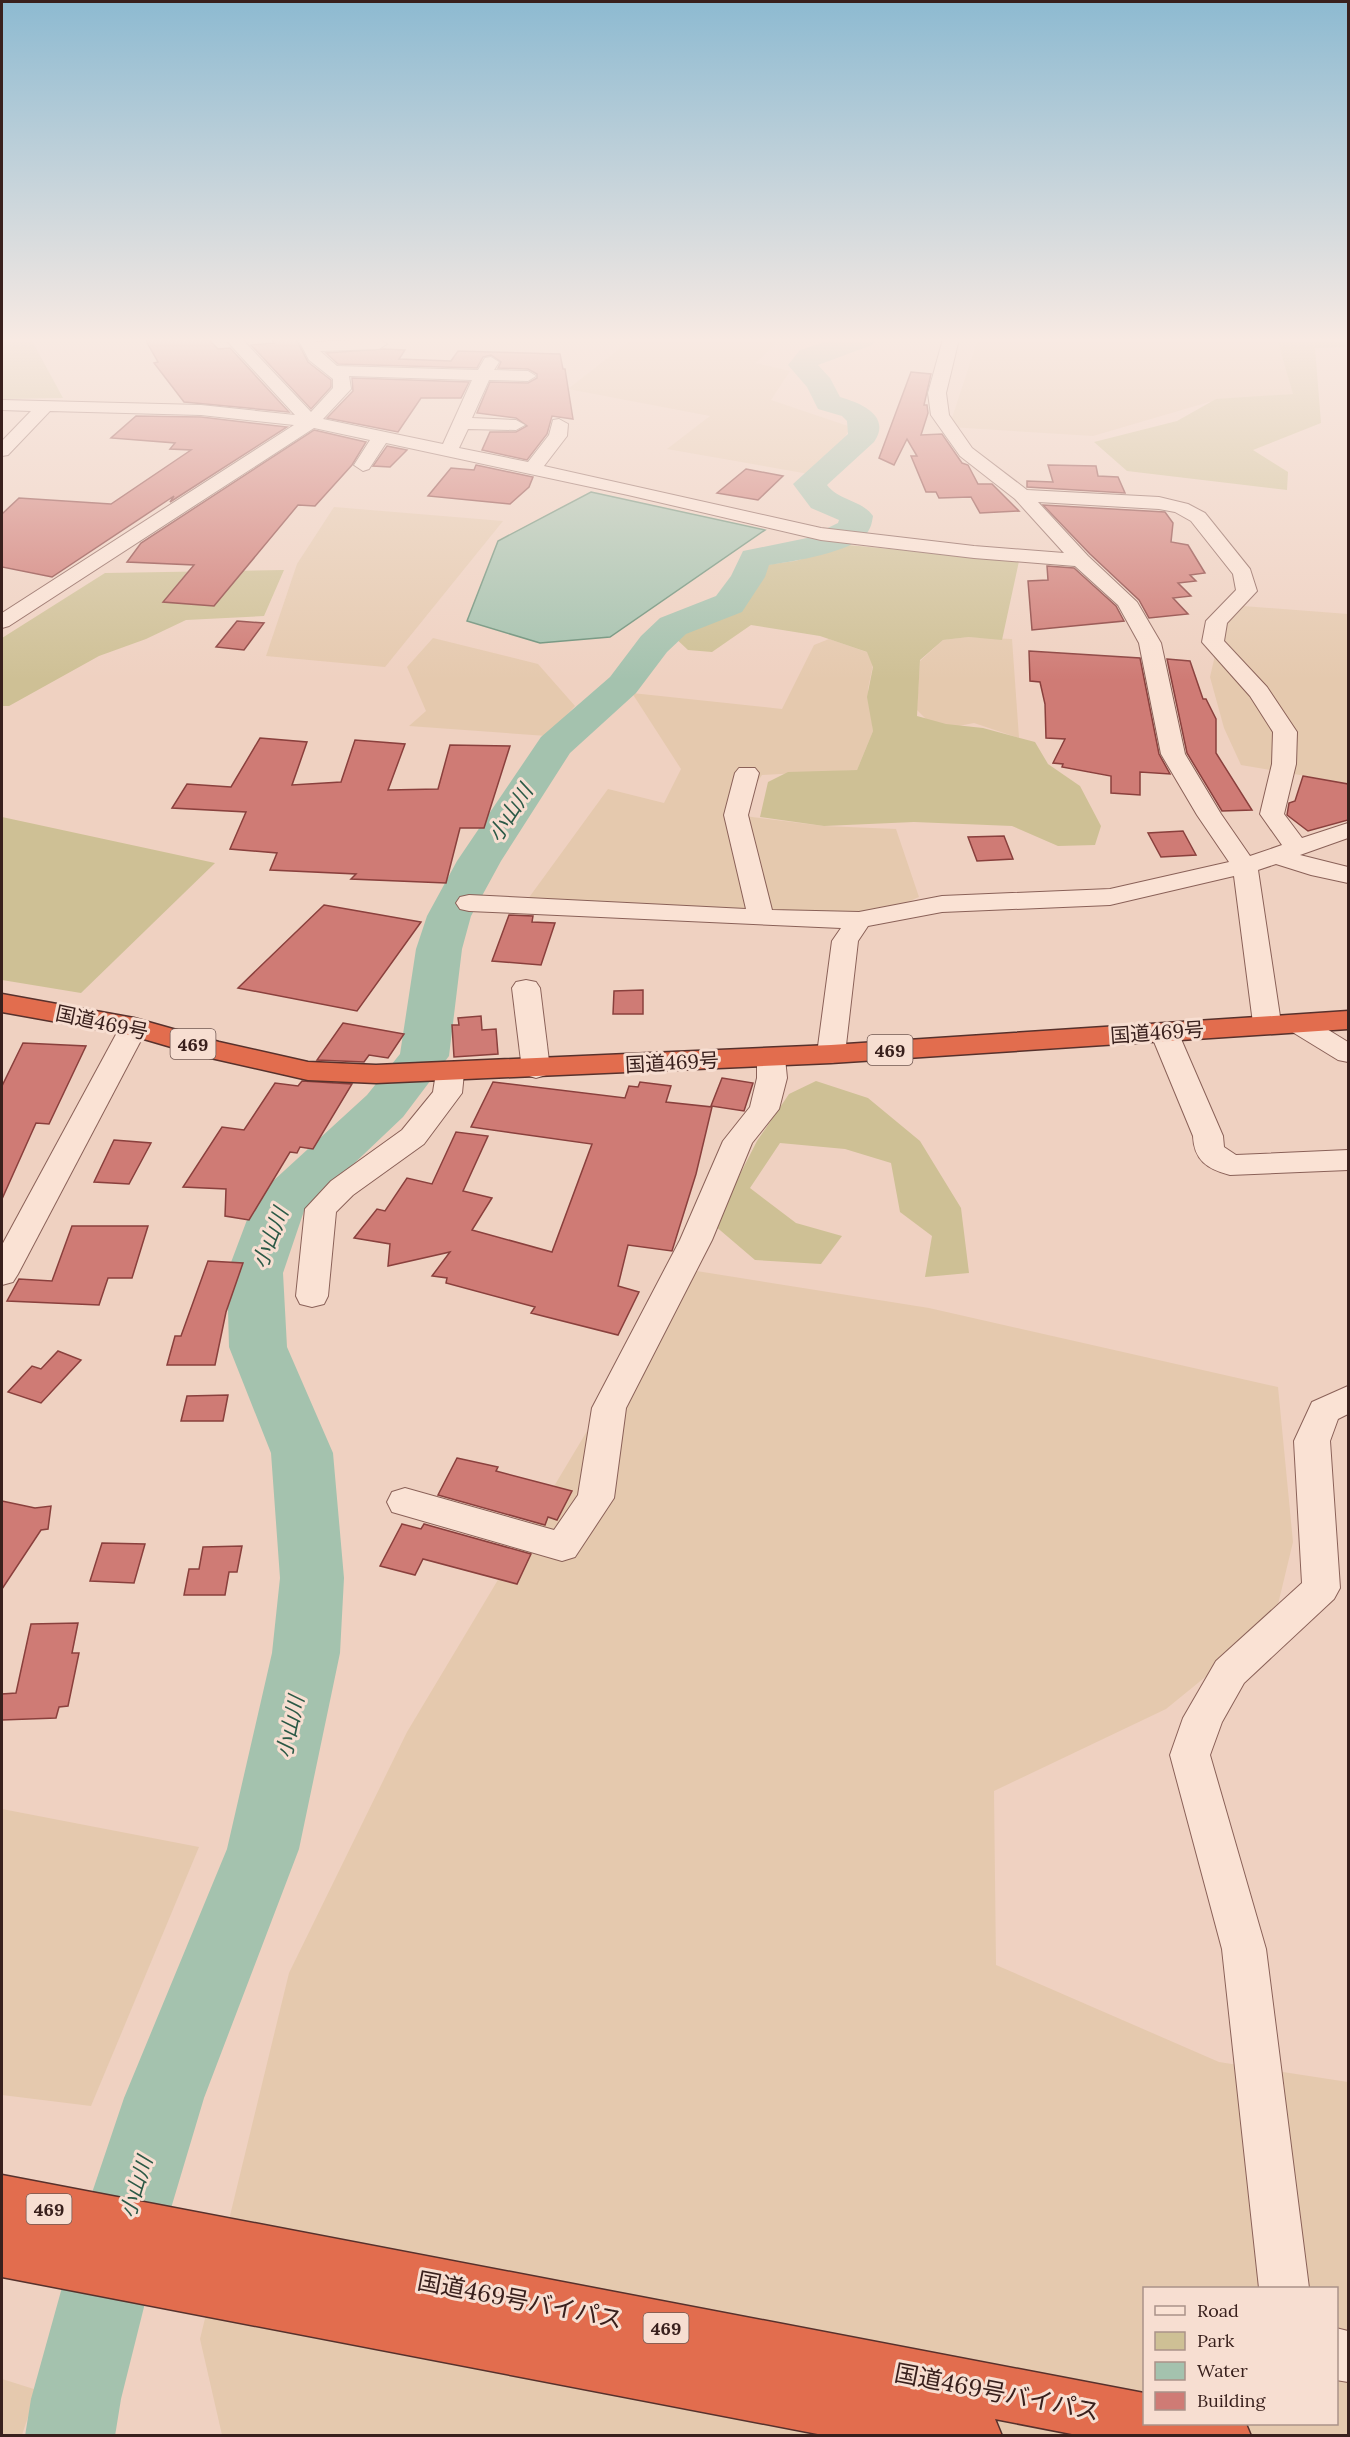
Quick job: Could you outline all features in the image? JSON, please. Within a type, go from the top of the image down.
[{"type":"highway","name":"国道469号","points":[[2,1004],[134,1027],[213,1050],[308,1071],[386,1074],[771,1058],[1267,1023],[1299,1024],[1348,1020]]},
{"type":"highway","name":"国道469号バイパス","points":[[2,2200],[97,2218],[178,2260],[975,2436]]},
{"type":"highway","name":"国道469号バイパス","points":[[2,2251],[80,2265],[178,2260],[1143,2420]]},
{"type":"highway","points":[[1166,2425],[1224,2436]]},
{"type":"street","points":[[2,622],[264,453]]},
{"type":"street","points":[[363,465],[371,453]]},
{"type":"street","points":[[456,453],[628,489],[825,535],[1081,560]]},
{"type":"street","points":[[531,470],[545,453]]},
{"type":"street","points":[[967,453],[1022,495],[1081,560],[1127,602],[1150,644],[1173,754],[1209,815],[1245,866],[1267,1023]]},
{"type":"street","points":[[1022,495],[1159,503],[1181,508],[1198,518],[1243,573],[1247,591],[1217,621],[1213,642],[1259,692],[1285,732],[1284,764],[1272,814],[1285,851],[1320,870],[1348,875]]},
{"type":"street","points":[[747,773],[736,815],[761,918]]},
{"type":"street","points":[[469,903],[761,918],[860,920],[942,904],[1110,897],[1245,866],[1348,830]]},
{"type":"street","points":[[831,1054],[845,941],[860,920]]},
{"type":"street","points":[[526,988],[536,1069]]},
{"type":"street","points":[[1299,1024],[1348,1054]]},
{"type":"street","points":[[2,1274],[134,1027]]},
{"type":"street","points":[[1164,1032],[1208,1136],[1209,1151],[1230,1165],[1348,1160]]},
{"type":"street","points":[[405,1502],[562,1547],[596,1498],[609,1408],[696,1240],[738,1142],[764,1109],[772,1078],[771,1058]]},
{"type":"street","points":[[312,1296],[321,1209],[342,1188],[413,1137],[447,1093],[441,1073]]},
{"type":"street","points":[[1284,2287],[1244,1949],[1190,1755],[1203,1718],[1230,1672],[1321,1588],[1312,1441],[1324,1411],[1348,1399]]},
{"type":"shaded area","points":[[688,453],[835,453],[820,476]]},
{"type":"shaded area","points":[[334,507],[503,521],[385,667],[266,656],[297,564]]},
{"type":"shaded area","points":[[1243,606],[1348,614],[1348,783],[1241,765],[1224,728],[1210,677],[1219,638],[1217,623]]},
{"type":"shaded area","points":[[969,637],[1012,639],[1019,738],[974,723],[948,728],[926,719],[917,710],[920,661],[943,640]]},
{"type":"shaded area","points":[[433,638],[538,664],[575,706],[547,736],[409,726],[426,711],[407,667]]},
{"type":"shaded area","points":[[829,639],[875,655],[868,689],[873,731],[857,770],[762,775],[736,815],[824,826],[896,829],[919,897],[857,924],[525,903],[608,789],[664,803],[681,769],[632,693],[782,709],[814,645]]},
{"type":"shaded area","points":[[684,1269],[929,1308],[1278,1387],[1293,1542],[1274,1621],[1166,1709],[994,1791],[996,1965],[1219,2062],[1348,2082],[1348,2435],[222,2435],[200,2339],[289,1973],[407,1732]]},
{"type":"shaded area","points":[[2,1809],[199,1847],[91,2106],[2,2095]]},
{"type":"shaded area","points":[[2,2379],[37,2390],[22,2435],[2,2435]]},
{"type":"green space","points":[[1106,453],[1257,453],[1288,472],[1287,490],[1127,471]]},
{"type":"green space","points":[[848,545],[1019,561],[1002,640],[969,637],[943,640],[920,660],[917,716],[946,724],[983,728],[1035,742],[1048,764],[1080,786],[1101,826],[1095,845],[1058,846],[1012,826],[914,822],[824,826],[760,817],[768,782],[788,772],[857,770],[873,731],[867,697],[873,667],[867,652],[820,636],[751,625],[712,652],[688,650],[672,635],[740,601],[751,567],[795,561]]},
{"type":"green space","points":[[284,570],[264,616],[186,620],[146,639],[99,656],[9,706],[2,706],[2,638],[105,573]]},
{"type":"green space","points":[[2,817],[215,863],[81,993],[2,980]]},
{"type":"green space","points":[[816,1081],[868,1098],[920,1141],[961,1208],[969,1273],[925,1277],[932,1236],[900,1212],[891,1163],[845,1149],[780,1143],[750,1188],[796,1223],[842,1236],[821,1264],[755,1260],[714,1225],[757,1141],[789,1094]]},
{"type":"water","points":[[591,492],[765,530],[610,637],[540,643],[467,621],[498,541]]},
{"type":"building","points":[[187,453],[247,453],[170,502],[174,496],[52,577],[2,567],[2,514],[19,498],[111,504]]},
{"type":"building","points":[[279,453],[359,453],[352,465],[315,506],[298,505],[214,606],[163,602],[194,565],[127,562],[141,543]]},
{"type":"building","points":[[382,453],[404,453],[390,467],[373,466]]},
{"type":"building","points":[[494,453],[533,453],[527,460]]},
{"type":"building","points":[[881,453],[900,453],[894,465],[879,458]]},
{"type":"building","points":[[915,453],[955,453],[962,463],[968,465],[978,484],[992,484],[1019,511],[980,513],[971,497],[939,498],[936,492],[926,492],[911,456],[917,456]]},
{"type":"building","points":[[476,465],[533,477],[529,487],[510,504],[428,496],[451,468],[474,470]]},
{"type":"building","points":[[1048,465],[1096,466],[1098,476],[1118,477],[1125,493],[1027,487],[1027,481],[1053,482]]},
{"type":"building","points":[[746,469],[783,476],[758,500],[717,493]]},
{"type":"building","points":[[1043,505],[1165,512],[1173,523],[1171,542],[1188,545],[1205,573],[1190,575],[1196,581],[1178,583],[1191,596],[1173,598],[1188,614],[1149,618],[1139,600]]},
{"type":"building","points":[[1047,566],[1074,568],[1116,606],[1124,621],[1032,630],[1028,581],[1048,580]]},
{"type":"building","points":[[237,621],[264,623],[244,650],[216,647]]},
{"type":"building","points":[[1029,651],[1140,658],[1159,754],[1170,774],[1140,772],[1140,795],[1111,793],[1111,776],[1062,767],[1063,764],[1053,763],[1065,739],[1046,738],[1045,704],[1040,682],[1030,681]]},
{"type":"building","points":[[1167,659],[1190,661],[1203,699],[1206,699],[1216,719],[1216,753],[1252,810],[1222,811],[1187,753]]},
{"type":"building","points":[[260,738],[307,742],[292,785],[341,782],[355,740],[405,744],[388,790],[438,789],[450,745],[510,746],[484,828],[460,828],[446,883],[351,879],[356,874],[270,870],[277,853],[230,849],[246,812],[172,808],[187,784],[231,787]]},
{"type":"building","points":[[1303,776],[1348,784],[1348,820],[1308,831],[1287,815],[1289,803],[1295,801]]},
{"type":"building","points":[[1183,831],[1196,855],[1161,857],[1148,833]]},
{"type":"building","points":[[1004,836],[1013,859],[977,861],[968,837]]},
{"type":"building","points":[[324,905],[421,922],[357,1011],[238,988]]},
{"type":"building","points":[[509,915],[533,916],[532,922],[555,923],[541,965],[492,961]]},
{"type":"building","points":[[643,990],[643,1014],[613,1014],[614,991]]},
{"type":"building","points":[[481,1016],[482,1030],[496,1029],[498,1054],[454,1057],[452,1025],[459,1025],[458,1018]]},
{"type":"building","points":[[343,1023],[404,1034],[388,1058],[369,1055],[364,1062],[317,1060]]},
{"type":"building","points":[[23,1043],[86,1046],[49,1124],[36,1123],[2,1199],[2,1086]]},
{"type":"building","points":[[722,1078],[753,1083],[744,1111],[711,1106]]},
{"type":"building","points":[[302,1081],[352,1084],[313,1149],[300,1147],[297,1153],[290,1152],[249,1220],[225,1216],[226,1189],[183,1187],[222,1127],[244,1130],[275,1083],[298,1086]]},
{"type":"building","points":[[493,1082],[625,1098],[629,1086],[638,1087],[640,1082],[671,1086],[666,1102],[712,1107],[696,1174],[672,1251],[628,1245],[618,1286],[639,1292],[618,1335],[531,1313],[535,1307],[446,1283],[447,1278],[432,1276],[450,1252],[388,1266],[390,1244],[354,1238],[377,1209],[385,1211],[407,1178],[432,1184],[456,1132],[488,1136],[463,1191],[492,1198],[472,1230],[552,1252],[592,1144],[471,1127]]},
{"type":"building","points":[[114,1140],[151,1143],[129,1184],[94,1182]]},
{"type":"building","points":[[72,1226],[148,1226],[132,1278],[108,1278],[99,1305],[7,1301],[19,1279],[52,1281]]},
{"type":"building","points":[[208,1261],[243,1263],[226,1312],[215,1365],[167,1365],[175,1336],[181,1336]]},
{"type":"building","points":[[58,1351],[81,1360],[41,1403],[8,1392],[32,1366],[41,1369]]},
{"type":"building","points":[[228,1395],[223,1421],[181,1421],[187,1396]]},
{"type":"building","points":[[457,1458],[498,1467],[496,1471],[572,1491],[557,1520],[548,1517],[545,1525],[438,1495]]},
{"type":"building","points":[[2,1501],[35,1508],[51,1506],[48,1529],[41,1530],[2,1589]]},
{"type":"building","points":[[402,1524],[421,1529],[424,1524],[531,1554],[517,1584],[423,1559],[415,1575],[380,1566]]},
{"type":"building","points":[[102,1543],[145,1544],[134,1583],[90,1581]]},
{"type":"building","points":[[242,1546],[237,1572],[229,1572],[225,1595],[184,1595],[189,1569],[199,1569],[203,1547]]},
{"type":"building","points":[[78,1623],[72,1653],[79,1653],[68,1706],[59,1707],[56,1718],[2,1720],[2,1694],[16,1693],[31,1624]]},
{"type":"waterway","name":"小山川","points":[[70,2436],[76,2399],[114,2255],[164,2098],[263,1849],[306,1653],[312,1578],[302,1453],[258,1347],[255,1273],[280,1204],[385,1106],[424,1056],[439,949],[449,916],[479,861],[555,745],[623,685],[654,644],[673,626],[729,604],[748,577],[755,558],[817,546],[853,529],[857,516],[822,501],[809,484],[844,453]]}]
